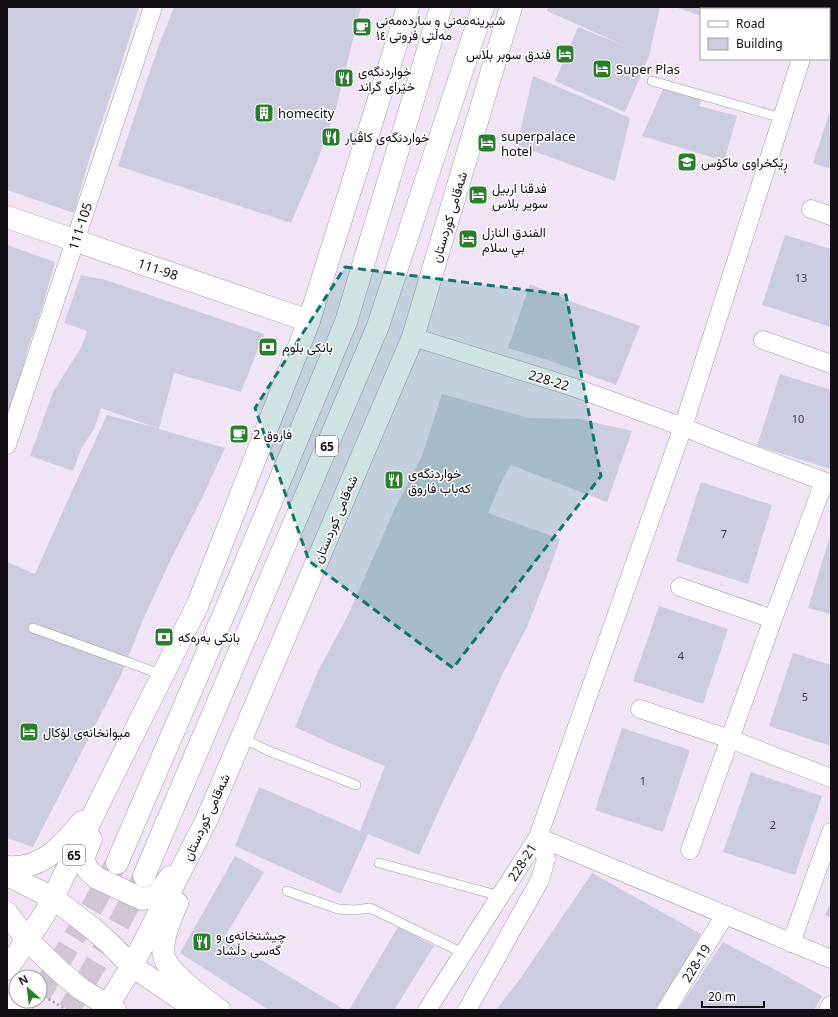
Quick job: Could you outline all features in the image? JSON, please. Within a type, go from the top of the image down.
[{"type":"main road","name":"65","points":[[7,969],[44,915],[53,898],[198,604],[309,321],[408,7]]},
{"type":"main road","name":"65","points":[[117,863],[235,588],[346,322],[441,7]]},
{"type":"main road","name":"65","points":[[144,876],[378,326],[483,7]]},
{"type":"main road","name":"شەقامی کوردستان","points":[[109,1008],[206,820],[413,337],[511,7]]},
{"type":"main road","name":"111-98","points":[[7,217],[309,321]]},
{"type":"main road","points":[[133,735],[85,855],[84,862],[88,870],[97,878],[140,899],[151,898],[160,892],[206,820]]},
{"type":"main road","points":[[7,867],[18,868],[33,865],[56,851],[82,823],[103,795]]},
{"type":"main road","points":[[206,820],[168,926],[163,948],[164,957],[167,964],[175,974],[219,1010]]},
{"type":"main road","points":[[7,875],[53,898],[92,928],[132,966],[197,1010]]},
{"type":"main road","points":[[7,913],[27,940],[63,974],[81,989],[109,1008]]},
{"type":"main road","points":[[7,1005],[21,1010]]},
{"type":"street","name":"111-105","points":[[7,446],[153,7]]},
{"type":"street","points":[[801,60],[683,427],[538,837],[831,959]]},
{"type":"street","points":[[811,209],[831,216]]},
{"type":"street","name":"228-22","points":[[413,337],[576,388],[683,427],[738,450],[827,483]]},
{"type":"street","points":[[763,340],[831,364]]},
{"type":"street","points":[[690,850],[773,619],[827,483]]},
{"type":"street","points":[[680,587],[773,619]]},
{"type":"street","points":[[640,709],[730,739],[831,778]]},
{"type":"street","points":[[791,943],[831,832]]},
{"type":"street","name":"228-21","points":[[427,1010],[538,837]]},
{"type":"street","name":"228-21","points":[[467,1010],[540,880],[546,859],[538,837]]},
{"type":"street","name":"228-19","points":[[666,1010],[725,915]]},
{"type":"street","points":[[828,1010],[831,1005]]},
{"type":"lane","points":[[652,81],[782,118]]},
{"type":"lane","points":[[33,628],[163,675]]},
{"type":"lane","points":[[242,738],[270,751],[356,785]]},
{"type":"lane","points":[[379,863],[500,896]]},
{"type":"lane","points":[[287,891],[338,909],[355,910],[370,908],[463,953]]},
{"type":"path","points":[[48,999],[67,1010]]},
{"type":"highlighted area","points":[[345,267],[566,295],[601,476],[453,668],[309,561],[255,408]]},
{"type":"building","points":[[7,7],[139,7],[90,156],[74,213],[7,190]]},
{"type":"building","points":[[174,7],[361,7],[336,108],[317,162],[291,223],[118,166],[159,45]]},
{"type":"building","name":"Super Plas","points":[[548,7],[660,7],[649,56],[625,112],[555,81],[578,27],[628,47],[547,11]]},
{"type":"building","points":[[675,7],[771,7],[700,8],[700,16]]},
{"type":"building","points":[[533,76],[630,118],[615,181],[517,145]]},
{"type":"building","points":[[664,87],[703,97],[699,106],[737,116],[724,161],[642,136]]},
{"type":"building","points":[[831,108],[831,169],[813,163]]},
{"type":"building","points":[[785,235],[831,249],[831,327],[762,305]]},
{"type":"building","points":[[7,245],[55,262],[42,308],[27,351],[18,390],[7,420]]},
{"type":"building","points":[[81,275],[106,280],[264,334],[241,392],[174,373],[159,429],[225,448],[143,620],[121,675],[33,847],[7,838],[7,562],[35,574],[107,415],[157,428],[101,408],[94,429],[81,449],[73,471],[30,456],[53,392],[82,346],[87,331],[64,323]]},
{"type":"building","points":[[530,284],[575,303],[640,326],[616,385],[551,361],[508,348]]},
{"type":"building","points":[[780,374],[831,390],[831,469],[757,446]]},
{"type":"building","points":[[442,394],[529,418],[579,419],[632,431],[607,502],[511,465],[501,482],[488,513],[560,539],[527,627],[502,675],[419,855],[368,834],[341,894],[235,846],[259,787],[360,831],[385,766],[295,727],[318,671],[348,615],[395,508],[422,456]]},
{"type":"building","points":[[701,482],[772,505],[748,584],[676,561]]},
{"type":"building","points":[[831,533],[831,614],[808,608]]},
{"type":"building","points":[[659,606],[728,629],[703,704],[633,681]]},
{"type":"building","points":[[793,653],[831,665],[831,746],[769,726]]},
{"type":"building","points":[[622,728],[690,750],[663,832],[595,810]]},
{"type":"building","points":[[751,772],[822,796],[795,875],[723,852]]},
{"type":"building","points":[[235,856],[264,872],[224,938],[345,1010],[269,1010],[180,953]]},
{"type":"building","points":[[592,873],[701,934],[684,967],[655,1010],[496,1010],[520,979]]},
{"type":"building","points":[[831,902],[831,918],[825,915]]},
{"type":"building","points":[[398,927],[434,946],[394,1010],[349,1010]]},
{"type":"building","points":[[723,942],[822,996],[814,1010],[678,1010]]},
{"type":"tunnel","points":[[48,981],[93,906],[115,865]]},
{"type":"tunnel","points":[[69,1010],[121,920],[143,878]]},
{"type":"place","name":"شیرینەمەنی و ساردەمەنی مەڵتی فروتی ١٤","points":[[362,27]]},
{"type":"place","name":"فندق سوبر بلاس","points":[[565,54]]},
{"type":"place","name":"Super Plas","points":[[602,69]]},
{"type":"place","name":"خواردنگەی خێرای گراند","points":[[344,78]]},
{"type":"place","name":"homecity","points":[[264,113]]},
{"type":"place","name":"خواردنگەی کاڤیار","points":[[331,137]]},
{"type":"place","name":"superpalace hotel","points":[[487,143]]},
{"type":"place","name":"ڕێکخراوی ماکۆس","points":[[687,162]]},
{"type":"place","name":"فدقنا اربيل سوير بلاس","points":[[478,195]]},
{"type":"place","name":"الفندق النازل بي سلام","points":[[468,239]]},
{"type":"place","name":"بانکی بلوم","points":[[268,347]]},
{"type":"place","name":"فاروق 2","points":[[239,434]]},
{"type":"place","name":"خواردنگەی کەباب فاروق","points":[[394,480]]},
{"type":"place","name":"بانکی بەرەکە","points":[[164,637]]},
{"type":"place","name":"میوانخانەی لۆکال","points":[[29,732]]},
{"type":"place","name":"چیشتخانەی و گەسی دڵشاد","points":[[202,942]]}]
